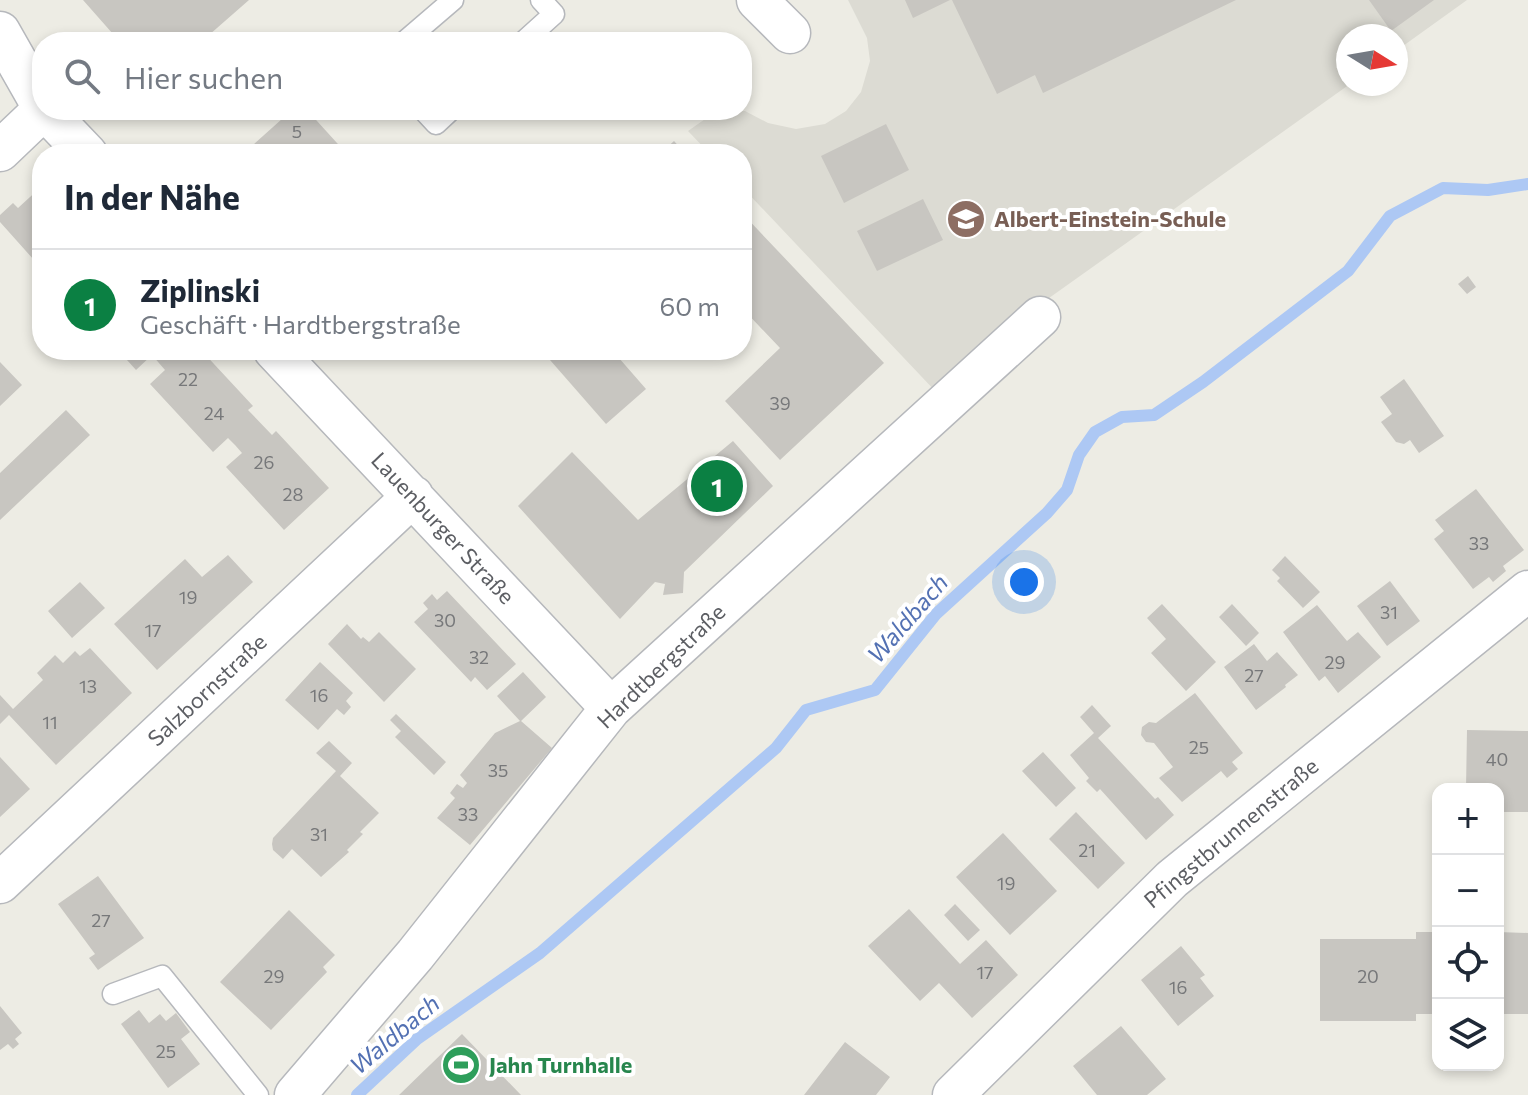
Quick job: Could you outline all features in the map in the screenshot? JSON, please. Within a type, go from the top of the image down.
[{"type":"street","points":[[757,0],[790,33]]},
{"type":"street","points":[[0,32],[32,89]]},
{"type":"street","points":[[0,151],[32,120]]},
{"type":"street","points":[[54,120],[77,144]]},
{"type":"street","name":"Hardtbergstraße","points":[[295,1095],[415,955],[611,708],[1040,317]]},
{"type":"street","name":"Lauenburger Straße","points":[[284,360],[611,708]]},
{"type":"street","name":"Salzbornstraße","points":[[0,883],[413,496]]},
{"type":"street","name":"Pfingstbrunnenstraße","points":[[953,1095],[1172,879],[1528,591]]},
{"type":"lane","points":[[416,32],[453,0]]},
{"type":"lane","points":[[534,32],[554,14],[541,0]]},
{"type":"lane","points":[[113,994],[162,976],[258,1095]]},
{"type":"shaded area","name":"Albert-Einstein-Schule","points":[[848,0],[1467,0],[1408,42],[1408,24],[1336,24],[1336,94],[1035,308],[938,394],[752,198],[752,144],[700,144],[688,131],[704,120],[752,120],[752,115],[768,123],[796,129],[825,124],[846,111],[861,92],[870,61],[867,38]]},
{"type":"building","points":[[83,0],[249,0],[212,32],[111,32]]},
{"type":"building","points":[[905,0],[950,0],[913,18]]},
{"type":"building","points":[[952,0],[1236,0],[1043,93],[1035,75],[997,94]]},
{"type":"building","points":[[1369,0],[1434,0],[1401,24],[1386,24]]},
{"type":"building","points":[[281,120],[316,120],[338,144],[254,144]]},
{"type":"building","points":[[886,124],[909,170],[844,203],[821,156]]},
{"type":"building","points":[[32,195],[32,258],[0,222],[0,215],[13,203],[18,208]]},
{"type":"building","points":[[923,199],[943,240],[877,271],[857,231]]},
{"type":"building","points":[[752,224],[884,363],[780,460],[725,401],[780,348],[752,319]]},
{"type":"building","points":[[1468,276],[1476,287],[1467,294],[1458,284]]},
{"type":"building","points":[[127,360],[147,360],[136,370]]},
{"type":"building","points":[[156,360],[210,360],[253,406],[248,410],[272,435],[276,431],[329,488],[284,530],[226,467],[242,453],[235,445],[228,438],[213,452],[150,384],[165,370]]},
{"type":"building","points":[[550,360],[621,360],[646,389],[606,424]]},
{"type":"building","points":[[0,362],[22,385],[0,406]]},
{"type":"building","points":[[1404,379],[1444,436],[1419,453],[1410,440],[1404,444],[1396,442],[1381,422],[1392,414],[1380,397]]},
{"type":"building","points":[[66,410],[90,435],[0,520],[0,473]]},
{"type":"building","points":[[733,441],[773,486],[684,572],[683,593],[663,595],[665,584],[655,582],[620,619],[518,506],[572,452],[638,520]]},
{"type":"building","points":[[1476,489],[1524,550],[1503,566],[1506,571],[1493,582],[1489,577],[1473,589],[1434,539],[1444,531],[1435,520]]},
{"type":"building","points":[[228,555],[253,582],[157,670],[114,624],[185,559],[202,577]]},
{"type":"building","points":[[1285,556],[1320,592],[1303,608],[1277,581],[1280,578],[1272,570]]},
{"type":"building","points":[[1390,581],[1420,621],[1387,646],[1357,606]]},
{"type":"building","points":[[80,582],[105,608],[72,638],[48,611]]},
{"type":"building","points":[[447,591],[516,664],[487,690],[475,677],[471,682],[414,622],[428,609],[423,603],[432,594],[437,600]]},
{"type":"building","points":[[1162,604],[1216,662],[1186,691],[1151,653],[1166,639],[1147,618]]},
{"type":"building","points":[[1232,604],[1259,633],[1246,646],[1219,617]]},
{"type":"building","points":[[1317,605],[1347,641],[1358,632],[1381,657],[1338,693],[1325,676],[1319,681],[1283,632]]},
{"type":"building","points":[[347,624],[361,639],[363,637],[369,642],[379,632],[416,669],[384,702],[328,644]]},
{"type":"building","points":[[1254,644],[1267,661],[1277,652],[1298,675],[1256,710],[1224,667]]},
{"type":"building","points":[[90,648],[132,693],[56,765],[9,715],[0,724],[0,695],[13,709],[43,680],[37,673],[55,655],[63,663],[75,651],[80,656]]},
{"type":"building","points":[[320,662],[353,693],[346,701],[351,707],[344,715],[337,709],[318,730],[285,700]]},
{"type":"building","points":[[523,672],[546,697],[521,721],[552,748],[470,845],[437,818],[455,798],[450,793],[457,784],[463,788],[467,783],[460,775],[495,733],[520,721],[497,696]]},
{"type":"building","points":[[1195,693],[1243,753],[1232,762],[1238,769],[1227,778],[1221,771],[1182,802],[1159,778],[1173,767],[1154,743],[1146,742],[1141,735],[1142,727],[1149,722],[1156,723]]},
{"type":"building","points":[[1092,705],[1111,726],[1098,738],[1174,815],[1146,840],[1100,789],[1097,792],[1086,781],[1089,778],[1070,755],[1094,733],[1080,717]]},
{"type":"building","points":[[396,714],[446,762],[434,775],[395,737],[401,731],[390,720]]},
{"type":"building","points":[[1467,730],[1528,731],[1528,812],[1504,812],[1504,783],[1466,783]]},
{"type":"building","points":[[329,741],[352,763],[340,776],[379,813],[360,832],[363,834],[347,850],[349,852],[321,877],[292,849],[283,859],[273,850],[272,844],[273,838],[336,771],[316,753]]},
{"type":"building","points":[[1043,752],[1076,788],[1056,807],[1022,771]]},
{"type":"building","points":[[0,757],[30,789],[0,817]]},
{"type":"building","points":[[1076,812],[1125,863],[1098,889],[1049,839]]},
{"type":"building","points":[[1003,833],[1057,891],[1010,935],[956,877]]},
{"type":"building","points":[[98,876],[144,938],[98,970],[89,958],[95,954],[58,904]]},
{"type":"building","points":[[955,904],[980,930],[968,941],[944,915]]},
{"type":"building","points":[[909,909],[960,964],[986,940],[1018,975],[972,1018],[939,983],[920,1001],[868,946]]},
{"type":"building","points":[[289,910],[335,955],[323,967],[327,972],[271,1030],[220,982]]},
{"type":"building","points":[[1416,932],[1432,932],[1432,1014],[1416,1014],[1416,1021],[1320,1021],[1320,939],[1416,939]]},
{"type":"building","points":[[1504,932],[1528,933],[1528,1014],[1504,1014]]},
{"type":"building","points":[[1181,946],[1205,975],[1200,978],[1214,996],[1178,1026],[1141,980]]},
{"type":"building","points":[[0,1006],[22,1033],[15,1039],[19,1044],[13,1049],[8,1044],[0,1050]]},
{"type":"building","points":[[139,1010],[149,1023],[160,1014],[166,1021],[176,1013],[190,1032],[181,1039],[200,1064],[168,1088],[121,1024]]},
{"type":"building","points":[[1121,1026],[1166,1079],[1147,1095],[1097,1095],[1073,1066]]},
{"type":"building","name":"Jahn Turnhalle","points":[[462,1034],[521,1095],[399,1095]]},
{"type":"building","points":[[845,1042],[890,1077],[876,1095],[804,1095]]},
{"type":"waterway","name":"Waldbach","points":[[357,1095],[417,1039],[540,953],[776,748],[806,710],[875,690],[936,614],[1047,513],[1067,490],[1079,455],[1095,432],[1122,417],[1154,415],[1203,382],[1348,271],[1390,216],[1443,188],[1488,190],[1528,184]]},
{"type":"place","name":"Albert-Einstein-Schule","points":[[966,219]]},
{"type":"place","name":"Ziplinski","points":[[717,486]]},
{"type":"place","name":"Jahn Turnhalle","points":[[461,1065]]}]
